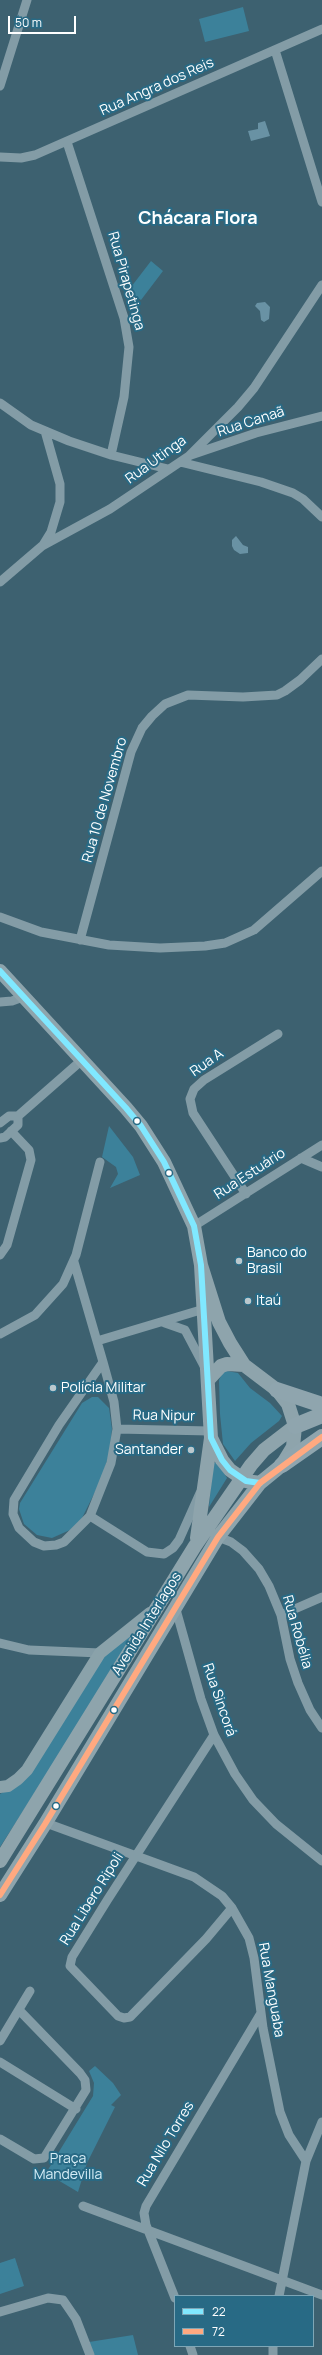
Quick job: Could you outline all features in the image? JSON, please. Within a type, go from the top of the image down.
[{"type":"highway","points":[[277,1390],[322,1405]]},
{"type":"highway","name":"Avenida Interlagos","points":[[295,1426],[322,1415]]},
{"type":"highway","points":[[282,1465],[322,1438]]},
{"type":"main road","points":[[0,971],[126,1108],[150,1139],[167,1169],[194,1226],[201,1266],[211,1434],[204,1482],[200,1527],[195,1546]]},
{"type":"main road","points":[[201,1266],[219,1322],[244,1365],[277,1390],[288,1404],[295,1426],[292,1447],[282,1465]]},
{"type":"main road","points":[[208,1376],[221,1366],[235,1363],[244,1365]]},
{"type":"main road","name":"Avenida Interlagos","points":[[0,1860],[195,1546],[241,1479],[264,1450],[295,1426]]},
{"type":"main road","points":[[211,1434],[222,1460],[241,1479],[260,1483]]},
{"type":"main road","name":"Avenida Interlagos","points":[[0,1895],[46,1823],[175,1606],[218,1537],[260,1483],[282,1465]]},
{"type":"main road","points":[[0,1787],[13,1782],[27,1770],[100,1653],[136,1626],[160,1604]]},
{"type":"main road","points":[[0,1860],[8,1865],[19,1866]]},
{"type":"street","points":[[0,86],[27,0]]},
{"type":"street","name":"Rua Angra dos Reis","points":[[0,157],[21,158],[67,142],[322,29]]},
{"type":"street","points":[[275,50],[322,202]]},
{"type":"street","name":"Rua Pirapetinga","points":[[67,142],[124,318],[129,347],[124,397],[111,455]]},
{"type":"street","name":"Rua Utinga","points":[[0,582],[42,546],[110,509],[189,456],[238,407],[254,388],[322,285]]},
{"type":"street","points":[[0,403],[31,425],[45,432],[111,455],[168,469]]},
{"type":"street","name":"Rua Canaã","points":[[189,456],[256,433],[322,416]]},
{"type":"street","points":[[42,546],[51,532],[60,502],[60,484],[45,432]]},
{"type":"street","points":[[180,462],[260,482],[293,493],[322,517]]},
{"type":"street","name":"Rua 10 de Novembro","points":[[80,940],[132,752],[142,728],[152,716],[165,704],[188,695],[256,697],[277,695],[286,691],[300,680],[322,659]]},
{"type":"street","points":[[0,918],[41,932],[110,945],[160,948],[225,943],[257,928],[322,871]]},
{"type":"street","points":[[0,1002],[12,1001],[23,997]]},
{"type":"street","name":"Rua A","points":[[246,1194],[193,1113],[190,1099],[194,1089],[204,1080],[278,1034]]},
{"type":"street","points":[[0,1123],[9,1116],[18,1116],[82,1060]]},
{"type":"street","points":[[0,1138],[18,1125],[18,1116]]},
{"type":"street","points":[[0,1255],[7,1245],[31,1160],[29,1150],[11,1131]]},
{"type":"street","name":"Rua Estuário","points":[[194,1226],[322,1145]]},
{"type":"street","points":[[301,1158],[322,1167]]},
{"type":"street","points":[[0,1334],[35,1315],[63,1284],[74,1262],[100,1162]]},
{"type":"street","points":[[74,1262],[97,1341],[103,1362],[114,1402],[117,1429],[112,1463],[90,1516],[64,1542],[56,1545],[44,1546],[34,1542],[19,1528],[13,1514],[14,1500],[59,1425],[103,1362]]},
{"type":"street","points":[[97,1341],[162,1323],[204,1309]]},
{"type":"street","points":[[162,1323],[173,1324],[185,1330],[208,1376]]},
{"type":"street","name":"Rua Nipur","points":[[117,1429],[211,1434]]},
{"type":"street","points":[[90,1516],[147,1552],[164,1554],[173,1548],[179,1540],[204,1482]]},
{"type":"street","name":"Rua Robélia","points":[[218,1537],[231,1542],[243,1551],[259,1569],[281,1616],[290,1659],[298,1683],[310,1710],[322,1728]]},
{"type":"street","points":[[281,1616],[322,1596]]},
{"type":"street","name":"Rua Sincorá","points":[[175,1606],[201,1699],[214,1735],[235,1774],[253,1800],[276,1824],[322,1861]]},
{"type":"street","points":[[0,1643],[36,1651],[100,1653]]},
{"type":"street","name":"Rua Libero Ripoli","points":[[214,1735],[69,1963],[74,1972],[121,2018],[130,2017],[206,1939],[232,1908]]},
{"type":"street","name":"Rua Manguaba","points":[[46,1823],[194,1877],[222,1896],[232,1908],[248,1938],[254,1958],[261,2013],[280,2112],[289,2135],[306,2161]]},
{"type":"street","points":[[0,2041],[30,1991]]},
{"type":"street","points":[[0,2139],[34,2159],[44,2158],[85,2094],[85,2080],[19,2010]]},
{"type":"street","name":"Rua Nilo Torres","points":[[174,2295],[148,2230],[144,2213],[146,2206],[261,2013]]},
{"type":"street","points":[[0,2062],[76,2109]]},
{"type":"street","points":[[279,2295],[306,2161],[322,2122]]},
{"type":"street","points":[[82,2206],[322,2295]]},
{"type":"street","points":[[0,2312],[48,2298],[62,2300],[76,2319],[90,2355]]},
{"type":"green space","points":[[243,7],[249,31],[205,42],[199,19]]},
{"type":"green space","points":[[151,261],[163,271],[141,300],[128,291]]},
{"type":"green space","points":[[109,1126],[133,1157],[140,1175],[110,1188],[118,1174],[116,1167],[102,1157]]},
{"type":"green space","points":[[227,1371],[238,1373],[250,1388],[270,1403],[282,1416],[279,1421],[251,1443],[235,1461],[223,1444],[220,1414],[219,1380],[223,1372]]},
{"type":"green space","points":[[92,1397],[98,1397],[109,1408],[112,1429],[109,1455],[100,1482],[81,1520],[70,1530],[52,1538],[37,1535],[24,1524],[19,1509],[20,1503],[82,1403]]},
{"type":"green space","points":[[217,1462],[227,1478],[209,1507],[213,1463]]},
{"type":"green space","points":[[146,1620],[0,1847],[0,1794],[28,1777],[102,1655]]},
{"type":"green space","name":"Praça Mandevilla","points":[[95,2066],[113,2083],[121,2095],[111,2105],[115,2107],[87,2163],[78,2192],[46,2173],[93,2096],[94,2083],[89,2071]]},
{"type":"green space","points":[[15,2258],[24,2286],[0,2294],[0,2263]]},
{"type":"green space","points":[[133,2335],[138,2355],[94,2355],[89,2342]]},
{"type":"shaded area","points":[[265,121],[270,136],[251,141],[248,131],[258,129],[258,123]]},
{"type":"shaded area","points":[[265,302],[270,307],[269,319],[264,322],[261,320],[260,311],[255,306],[257,303]]},
{"type":"shaded area","points":[[236,536],[243,545],[248,547],[248,553],[240,554],[234,550],[232,540]]},
{"type":"transit line","name":"22","points":[[0,971],[126,1108],[141,1126],[164,1162],[194,1226],[201,1265],[211,1438],[222,1460],[230,1470],[246,1481],[260,1483]]},
{"type":"transit line","name":"72","points":[[0,1895],[45,1824],[218,1537],[260,1483],[322,1437]]},
{"type":"place","name":"Banco do Brasil","points":[[239,1261]]},
{"type":"place","name":"Itaú","points":[[248,1301]]},
{"type":"place","name":"Polícia Militar","points":[[53,1388]]},
{"type":"place","name":"Santander","points":[[191,1450]]},
{"type":"district","name":"Chácara Flora","points":[[198,219]]}]
